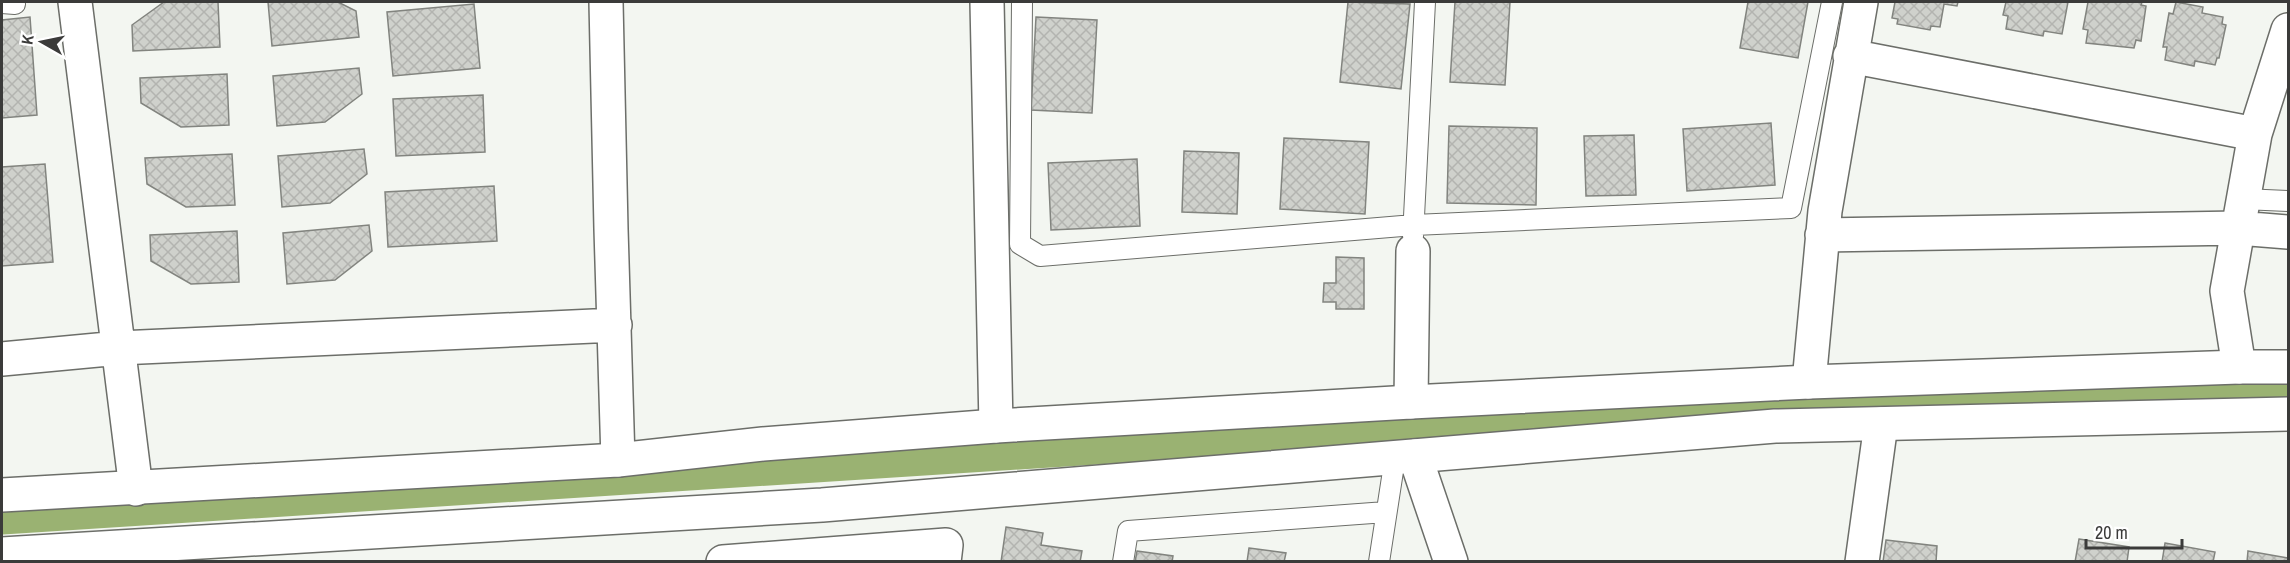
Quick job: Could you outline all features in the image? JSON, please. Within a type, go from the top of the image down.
[{"type":"street","points":[[75,2],[136,489]]},
{"type":"street","points":[[606,2],[618,460]]},
{"type":"street","points":[[987,2],[996,426]]},
{"type":"street","points":[[1809,382],[1822,234],[1850,56],[1861,2]]},
{"type":"street","points":[[2239,367],[2227,291],[2255,134],[2289,30]]},
{"type":"street","points":[[1850,56],[2255,134]]},
{"type":"street","points":[[1822,234],[2241,213],[2289,232]]},
{"type":"street","points":[[1411,402],[1413,238]]},
{"type":"street","points":[[2,359],[119,348],[615,325]]},
{"type":"street","points":[[2,495],[618,460],[763,444],[996,426],[1411,402],[1809,382],[2239,367],[2289,368]]},
{"type":"street","points":[[2,554],[822,505],[1775,426],[2289,414]]},
{"type":"street","points":[[1862,561],[1881,423]]},
{"type":"street","points":[[1405,457],[1451,561]]},
{"type":"street","points":[[723,561],[946,545],[944,561]]},
{"type":"lane","points":[[1022,2],[1020,244],[1040,256],[1413,238],[1791,208],[1832,2]]},
{"type":"lane","points":[[1413,238],[1425,2]]},
{"type":"lane","points":[[2241,213],[2289,201]]},
{"type":"lane","points":[[1379,561],[1386,512],[1405,457]]},
{"type":"lane","points":[[1123,561],[1128,531],[1386,512]]},
{"type":"building","points":[[164,2],[218,2],[220,47],[133,51],[132,25]]},
{"type":"building","points":[[268,2],[338,2],[356,11],[359,37],[272,46]]},
{"type":"building","points":[[1348,2],[1410,4],[1401,89],[1340,82]]},
{"type":"building","points":[[1455,2],[1510,2],[1505,85],[1450,82]]},
{"type":"building","points":[[1748,2],[1808,2],[1798,58],[1740,48]]},
{"type":"building","points":[[1895,2],[1958,2],[1957,6],[1944,4],[1940,27],[1931,26],[1930,30],[1897,24],[1898,19],[1892,18]]},
{"type":"building","points":[[2006,2],[2068,2],[2062,34],[2044,31],[2043,36],[2006,29],[2008,16],[2003,15]]},
{"type":"building","points":[[2088,2],[2142,2],[2141,5],[2146,6],[2141,41],[2136,40],[2134,48],[2086,43],[2088,30],[2083,29]]},
{"type":"building","points":[[2176,2],[2203,7],[2202,13],[2223,17],[2222,24],[2226,25],[2219,58],[2215,65],[2195,61],[2194,66],[2165,60],[2167,47],[2163,47],[2169,13],[2173,14]]},
{"type":"building","points":[[474,4],[480,68],[393,76],[387,12]]},
{"type":"building","points":[[30,17],[37,115],[2,118],[2,20]]},
{"type":"building","points":[[1036,17],[1097,20],[1092,113],[1031,110]]},
{"type":"building","points":[[359,68],[362,94],[325,122],[277,126],[273,76]]},
{"type":"building","points":[[227,74],[229,125],[181,127],[141,103],[140,78]]},
{"type":"building","points":[[483,95],[485,152],[396,156],[393,99]]},
{"type":"building","points":[[1771,123],[1775,185],[1687,191],[1683,129]]},
{"type":"building","points":[[1449,126],[1537,128],[1536,205],[1447,203]]},
{"type":"building","points":[[1634,135],[1636,195],[1586,196],[1584,136]]},
{"type":"building","points":[[1284,138],[1369,142],[1365,214],[1280,209]]},
{"type":"building","points":[[364,149],[367,174],[330,203],[282,207],[278,156]]},
{"type":"building","points":[[1184,151],[1239,153],[1237,214],[1182,212]]},
{"type":"building","points":[[232,154],[235,205],[186,207],[147,184],[145,158]]},
{"type":"building","points":[[1137,159],[1140,226],[1051,230],[1048,163]]},
{"type":"building","points":[[45,164],[53,262],[2,266],[2,167]]},
{"type":"building","points":[[494,186],[497,241],[388,247],[385,192]]},
{"type":"building","points":[[369,225],[372,251],[335,280],[287,284],[283,233]]},
{"type":"building","points":[[237,231],[239,282],[191,284],[151,261],[150,235]]},
{"type":"building","points":[[1336,257],[1364,258],[1364,309],[1336,309],[1336,302],[1323,302],[1324,283],[1336,283]]},
{"type":"building","points":[[1006,527],[1043,533],[1041,545],[1082,551],[1080,562],[1001,562]]},
{"type":"building","points":[[2079,539],[2129,547],[2127,562],[2075,562]]},
{"type":"building","points":[[1886,540],[1937,546],[1936,562],[1883,562]]},
{"type":"building","points":[[2165,543],[2215,552],[2213,562],[2162,562]]},
{"type":"building","points":[[1249,548],[1286,553],[1284,562],[1247,562]]},
{"type":"building","points":[[1137,551],[1173,556],[1172,562],[1135,562]]},
{"type":"building","points":[[2248,551],[2288,558],[2288,562],[2247,562]]},
{"type":"waterway","points":[[2,518],[1658,412],[2247,388],[2288,390]]}]
